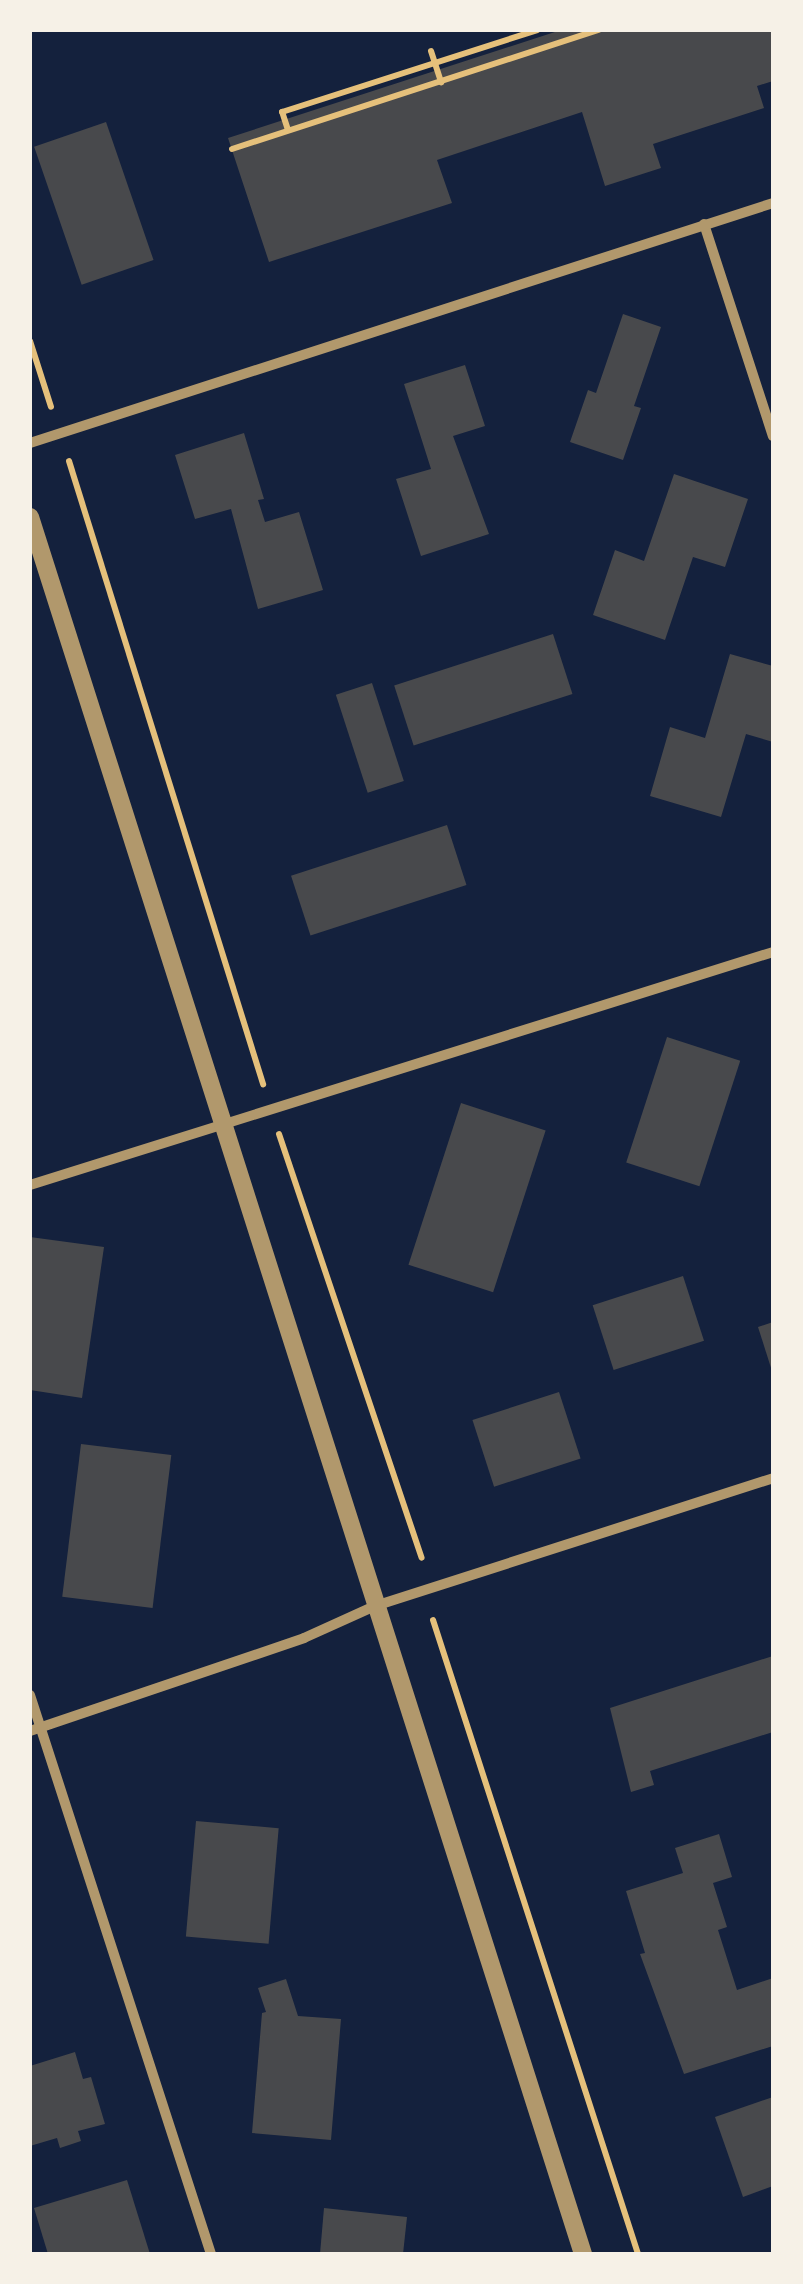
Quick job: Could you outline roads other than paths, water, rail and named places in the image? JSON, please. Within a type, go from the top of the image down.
[{"type":"street","points":[[30,443],[773,203]]},
{"type":"street","points":[[704,224],[773,436]]},
{"type":"street","points":[[30,517],[583,2254]]},
{"type":"street","points":[[30,1185],[773,952]]},
{"type":"street","points":[[35,1729],[304,1638],[375,1606],[773,1478]]},
{"type":"street","points":[[30,1695],[35,1729],[211,2254]]}]
